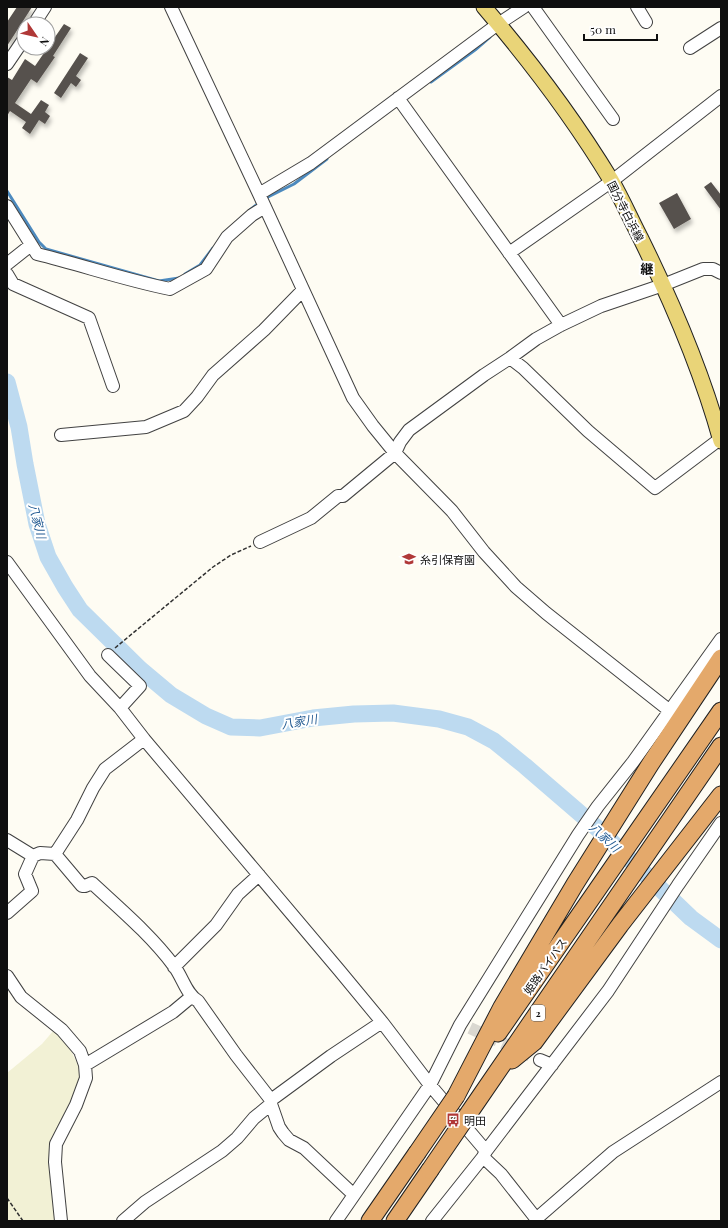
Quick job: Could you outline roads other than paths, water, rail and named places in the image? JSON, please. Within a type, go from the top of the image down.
[{"type":"highway","points":[[456,1096],[502,1007],[575,884],[651,762],[721,658]]},
{"type":"highway","name":"姫路バイパス","points":[[374,1215],[721,711]]},
{"type":"highway","name":"姫路バイパス","points":[[395,1221],[721,746]]},
{"type":"highway","points":[[499,1070],[534,1042],[620,925],[721,795]]},
{"type":"main road","name":"国分寺白浜線","points":[[484,7],[566,110],[612,181],[663,285],[687,340],[715,418],[721,440]]},
{"type":"street","points":[[39,16],[45,7]]},
{"type":"street","points":[[170,7],[259,194],[353,398],[395,453],[452,511],[484,552],[516,587],[546,613],[670,711]]},
{"type":"street","points":[[259,194],[311,164],[498,24],[524,7]]},
{"type":"street","points":[[533,7],[613,119]]},
{"type":"street","points":[[636,7],[646,22]]},
{"type":"street","points":[[690,48],[721,28]]},
{"type":"street","points":[[7,64],[16,50]]},
{"type":"street","points":[[509,253],[612,181],[721,96]]},
{"type":"street","points":[[398,98],[561,325]]},
{"type":"street","points":[[7,206],[37,254],[140,283],[170,289],[206,269],[227,237],[252,215],[265,207]]},
{"type":"street","points":[[7,264],[31,245]]},
{"type":"street","points":[[260,542],[311,518],[338,496],[343,496],[395,453],[408,430],[484,374],[510,358],[536,339],[600,306],[663,285],[703,269],[713,269],[721,273]]},
{"type":"street","points":[[7,274],[13,284],[89,318],[113,386]]},
{"type":"street","points":[[61,435],[146,426],[184,411],[197,397],[213,375],[264,330],[303,290]]},
{"type":"street","points":[[510,358],[523,368],[588,431],[655,488],[721,440]]},
{"type":"street","points":[[7,562],[90,676],[120,708],[144,739],[382,1022],[537,1220],[612,1152],[721,1082]]},
{"type":"street","points":[[336,1221],[430,1085],[578,835],[598,806],[633,762],[721,639]]},
{"type":"street","points":[[108,655],[140,686],[120,708]]},
{"type":"street","points":[[55,854],[77,820],[92,788],[104,769],[144,739]]},
{"type":"street","points":[[432,1221],[485,1154],[608,991],[662,908],[721,823]]},
{"type":"street","points":[[7,840],[33,856]]},
{"type":"street","points":[[7,913],[32,891],[25,874],[33,856],[40,853],[55,854],[82,886],[92,883],[157,947],[174,967],[191,997],[198,1001],[271,1102],[279,1126],[289,1140],[304,1148],[354,1195]]},
{"type":"street","points":[[174,967],[216,925],[238,894],[259,874]]},
{"type":"street","points":[[7,976],[21,997],[66,1035],[80,1051],[85,1065],[86,1078],[76,1105],[56,1144],[55,1162],[61,1221]]},
{"type":"street","points":[[85,1065],[172,1012],[191,997]]},
{"type":"street","points":[[123,1221],[145,1202],[222,1151],[237,1138],[254,1118],[271,1102],[331,1056],[382,1022]]},
{"type":"street","points":[[540,1060],[552,1065]]},
{"type":"waterway","points":[[431,82],[475,50],[490,37]]},
{"type":"waterway","points":[[264,199],[294,184],[327,159]]},
{"type":"waterway","points":[[7,191],[39,242],[46,249],[159,281],[179,278]]},
{"type":"waterway","points":[[250,210],[260,202]]},
{"type":"waterway","points":[[185,274],[200,265],[213,248]]},
{"type":"waterway","name":"八家川","points":[[7,382],[19,427],[37,524],[48,557],[80,610],[140,669],[171,695],[206,716],[231,727],[260,728],[313,718],[354,714],[393,713],[439,719],[468,727],[494,741],[525,766],[597,828],[691,918],[721,940]]},
{"type":"tunnel","points":[[470,1028],[540,1060]]},
{"type":"place","name":"糸引保育園","points":[[409,559]]},
{"type":"place","name":"明田","points":[[453,1120]]},
{"type":"district","name":"継","points":[[647,268]]}]
